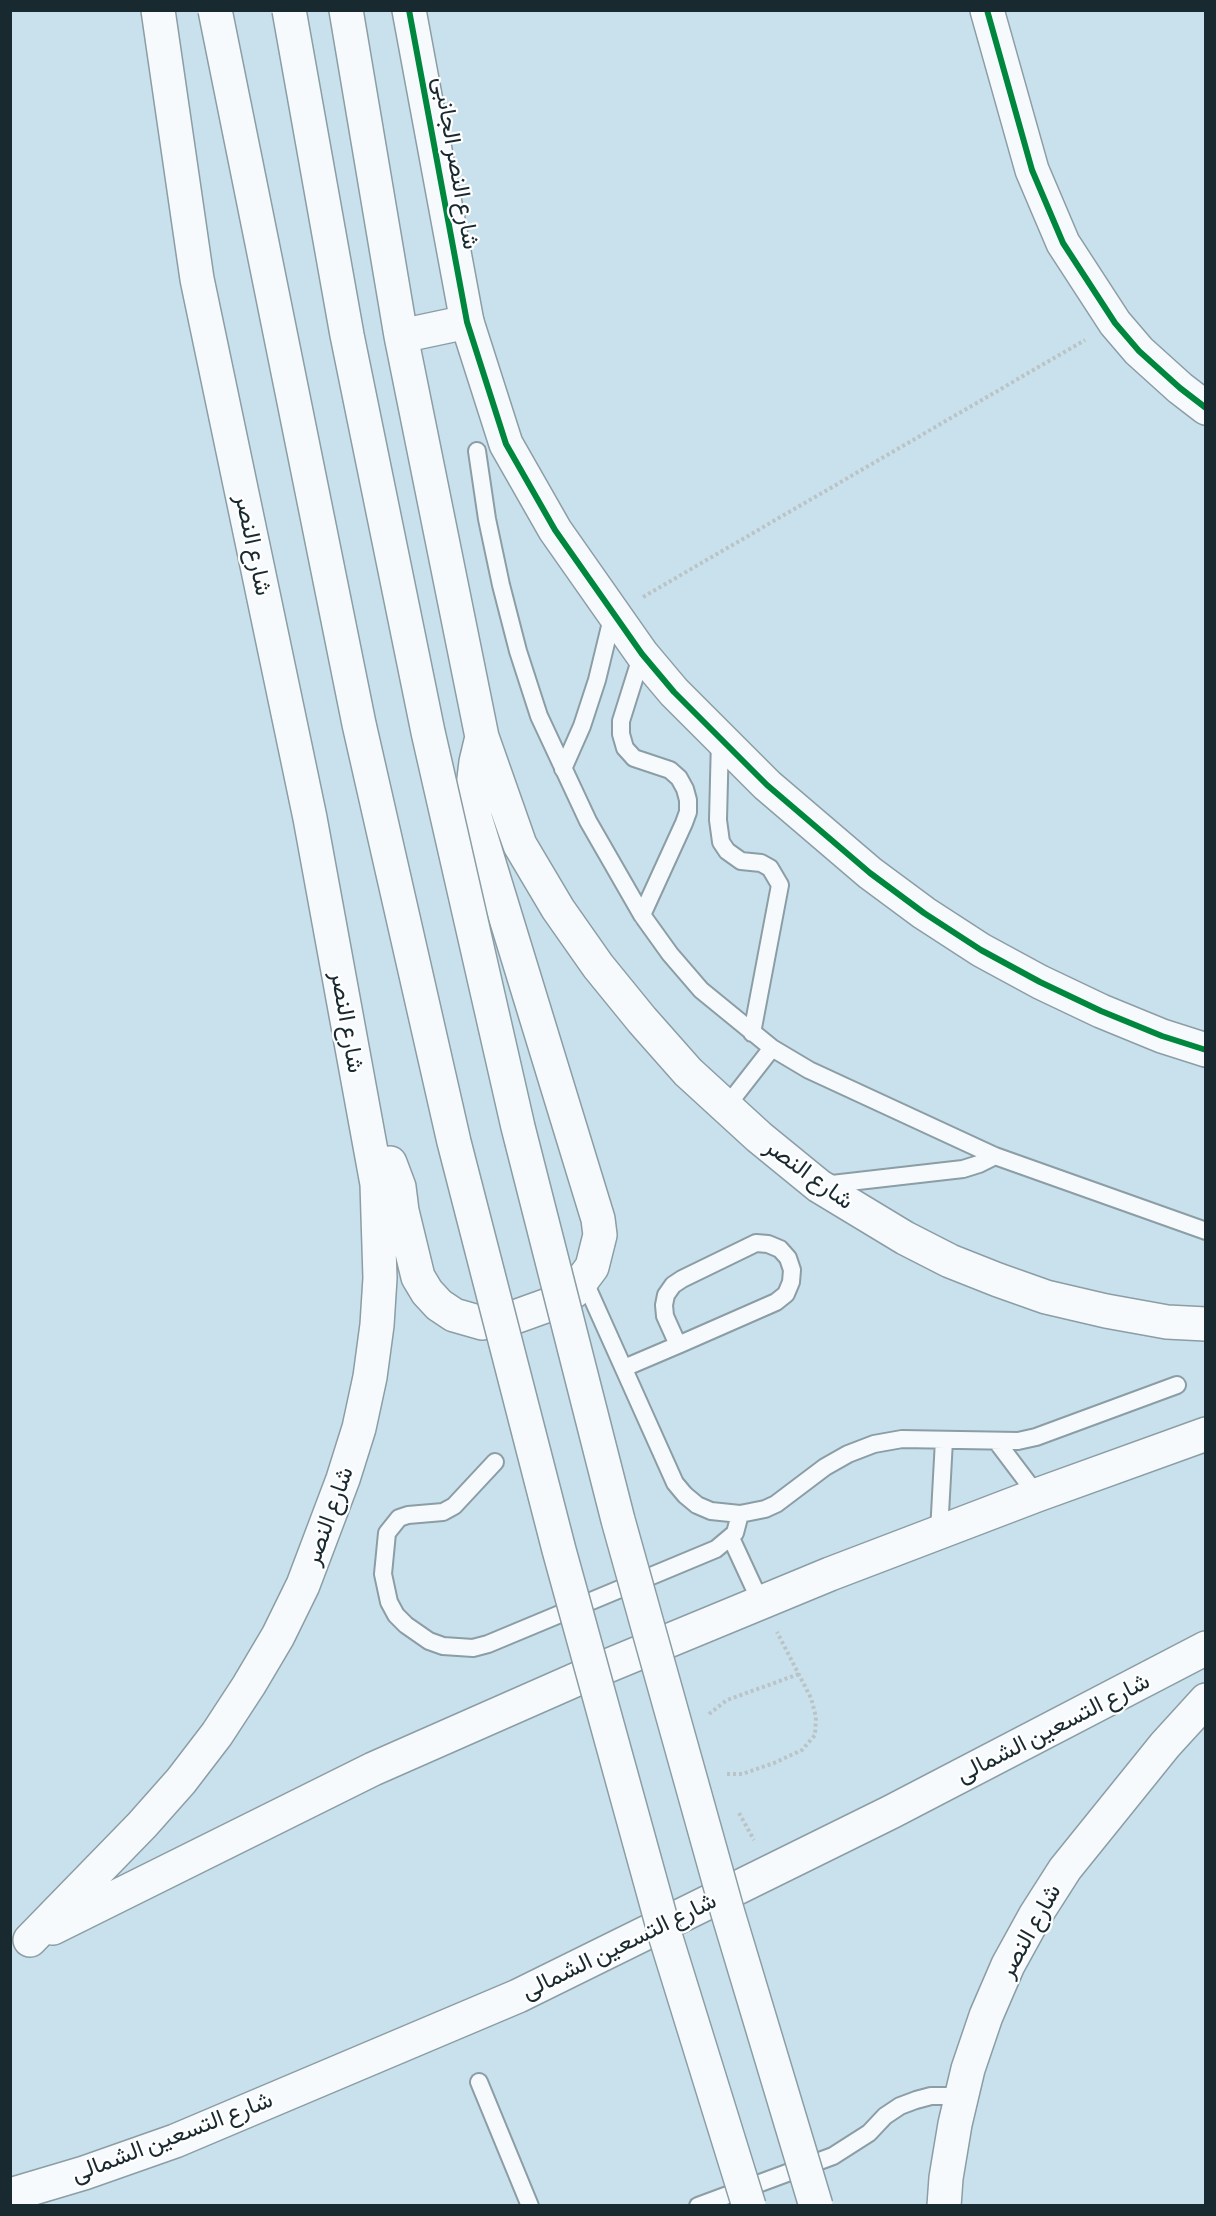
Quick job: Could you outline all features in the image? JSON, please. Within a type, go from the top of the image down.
[{"type":"main road","name":"شارع النصر","points":[[20,1945],[142,1825],[182,1781],[249,1686],[278,1636],[303,1585],[343,1479],[359,1428],[370,1377],[377,1324],[380,1231],[377,1184],[310,818],[197,279],[158,10]]},
{"type":"main road","points":[[214,10],[359,724],[454,1142],[559,1550],[666,1938],[749,2205]]},
{"type":"main road","points":[[289,10],[347,335],[428,732],[518,1127],[618,1520],[723,1898],[816,2205]]},
{"type":"main road","name":"شارع النصر","points":[[346,10],[401,336],[482,737],[520,845],[558,909],[598,966],[688,1072],[819,1186],[905,1238],[950,1261],[998,1280],[1046,1297],[1106,1311],[1167,1322],[1206,1324]]},
{"type":"main road","name":"شارع النصر الجانبى","points":[[409,10],[467,321],[506,444],[555,530],[642,654],[674,692],[767,785],[870,873],[924,913],[981,950],[1040,982],[1101,1011],[1162,1036],[1206,1050]]},
{"type":"main road","points":[[987,10],[1032,170],[1062,243],[1115,323],[1172,381],[1206,408]]},
{"type":"main road","points":[[401,336],[467,321]]},
{"type":"main road","points":[[368,1133],[381,1148],[391,1165],[399,1187],[402,1211],[418,1277],[427,1292],[439,1305],[467,1320],[482,1323],[497,1322],[562,1300],[584,1280],[592,1267],[597,1251],[600,1235],[598,1219],[475,817],[473,787],[482,737]]},
{"type":"main road","points":[[20,1945],[373,1769],[600,1669],[939,1532],[1206,1434]]},
{"type":"main road","name":"شارع التسعين الشمالى","points":[[10,2195],[84,2173],[175,2141],[518,1996],[912,1801],[1206,1648]]},
{"type":"main road","name":"شارع النصر","points":[[944,2205],[946,2178],[968,2069],[986,2016],[1008,1965],[1035,1916],[1065,1869],[1165,1745],[1206,1700]]},
{"type":"lane","points":[[477,451],[487,519],[501,585],[515,640],[539,716],[588,821],[642,915],[670,954],[701,990],[772,1048],[809,1070],[995,1156],[1206,1231]]},
{"type":"lane","points":[[563,769],[582,726],[597,680],[613,614]]},
{"type":"lane","points":[[642,654],[621,721],[621,734],[625,748],[634,758],[664,768],[679,778],[685,789],[688,806],[684,823],[642,915]]},
{"type":"lane","points":[[720,739],[718,820],[721,842],[726,851],[741,861],[761,863],[770,868],[780,885],[752,1033]]},
{"type":"lane","points":[[726,1107],[772,1048]]},
{"type":"lane","points":[[819,1186],[963,1169],[995,1156]]},
{"type":"lane","points":[[624,1368],[678,1345],[777,1302],[786,1294],[791,1282],[792,1270],[788,1258],[780,1249],[768,1244],[756,1243],[673,1285],[666,1294],[664,1305],[665,1316],[678,1345]]},
{"type":"lane","points":[[584,1280],[675,1483],[685,1496],[711,1511],[752,1513],[776,1504],[825,1467],[848,1454],[874,1444],[902,1438],[1018,1441],[1036,1437],[1177,1385]]},
{"type":"lane","points":[[939,1532],[944,1440]]},
{"type":"lane","points":[[997,1442],[1036,1495]]},
{"type":"lane","points":[[495,1462],[454,1506],[443,1512],[399,1518],[387,1533],[383,1574],[388,1602],[406,1625],[429,1641],[443,1646],[457,1648],[488,1644],[716,1549],[731,1538],[738,1526],[740,1514]]},
{"type":"lane","points":[[731,1538],[761,1602]]},
{"type":"lane","points":[[479,2082],[530,2205]]},
{"type":"lane","points":[[698,2205],[833,2156],[869,2133],[885,2116],[908,2103],[932,2096],[962,2096]]},
{"type":"path","points":[[613,614],[1115,323]]},
{"type":"path","points":[[722,1771],[729,1776],[742,1774],[774,1763],[802,1750],[815,1735],[816,1717],[811,1698],[761,1602]]},
{"type":"path","points":[[706,1722],[709,1713],[727,1700],[799,1674]]},
{"type":"path","points":[[734,1805],[771,1871]]},
{"type":"cycle path","points":[[409,10],[467,322],[506,444],[555,530],[642,654],[674,692],[767,785],[870,873],[924,913],[981,950],[1040,982],[1101,1011],[1162,1036],[1206,1050]]},
{"type":"cycle path","points":[[987,10],[1032,170],[1063,243],[1115,323],[1139,351],[1206,408]]}]
